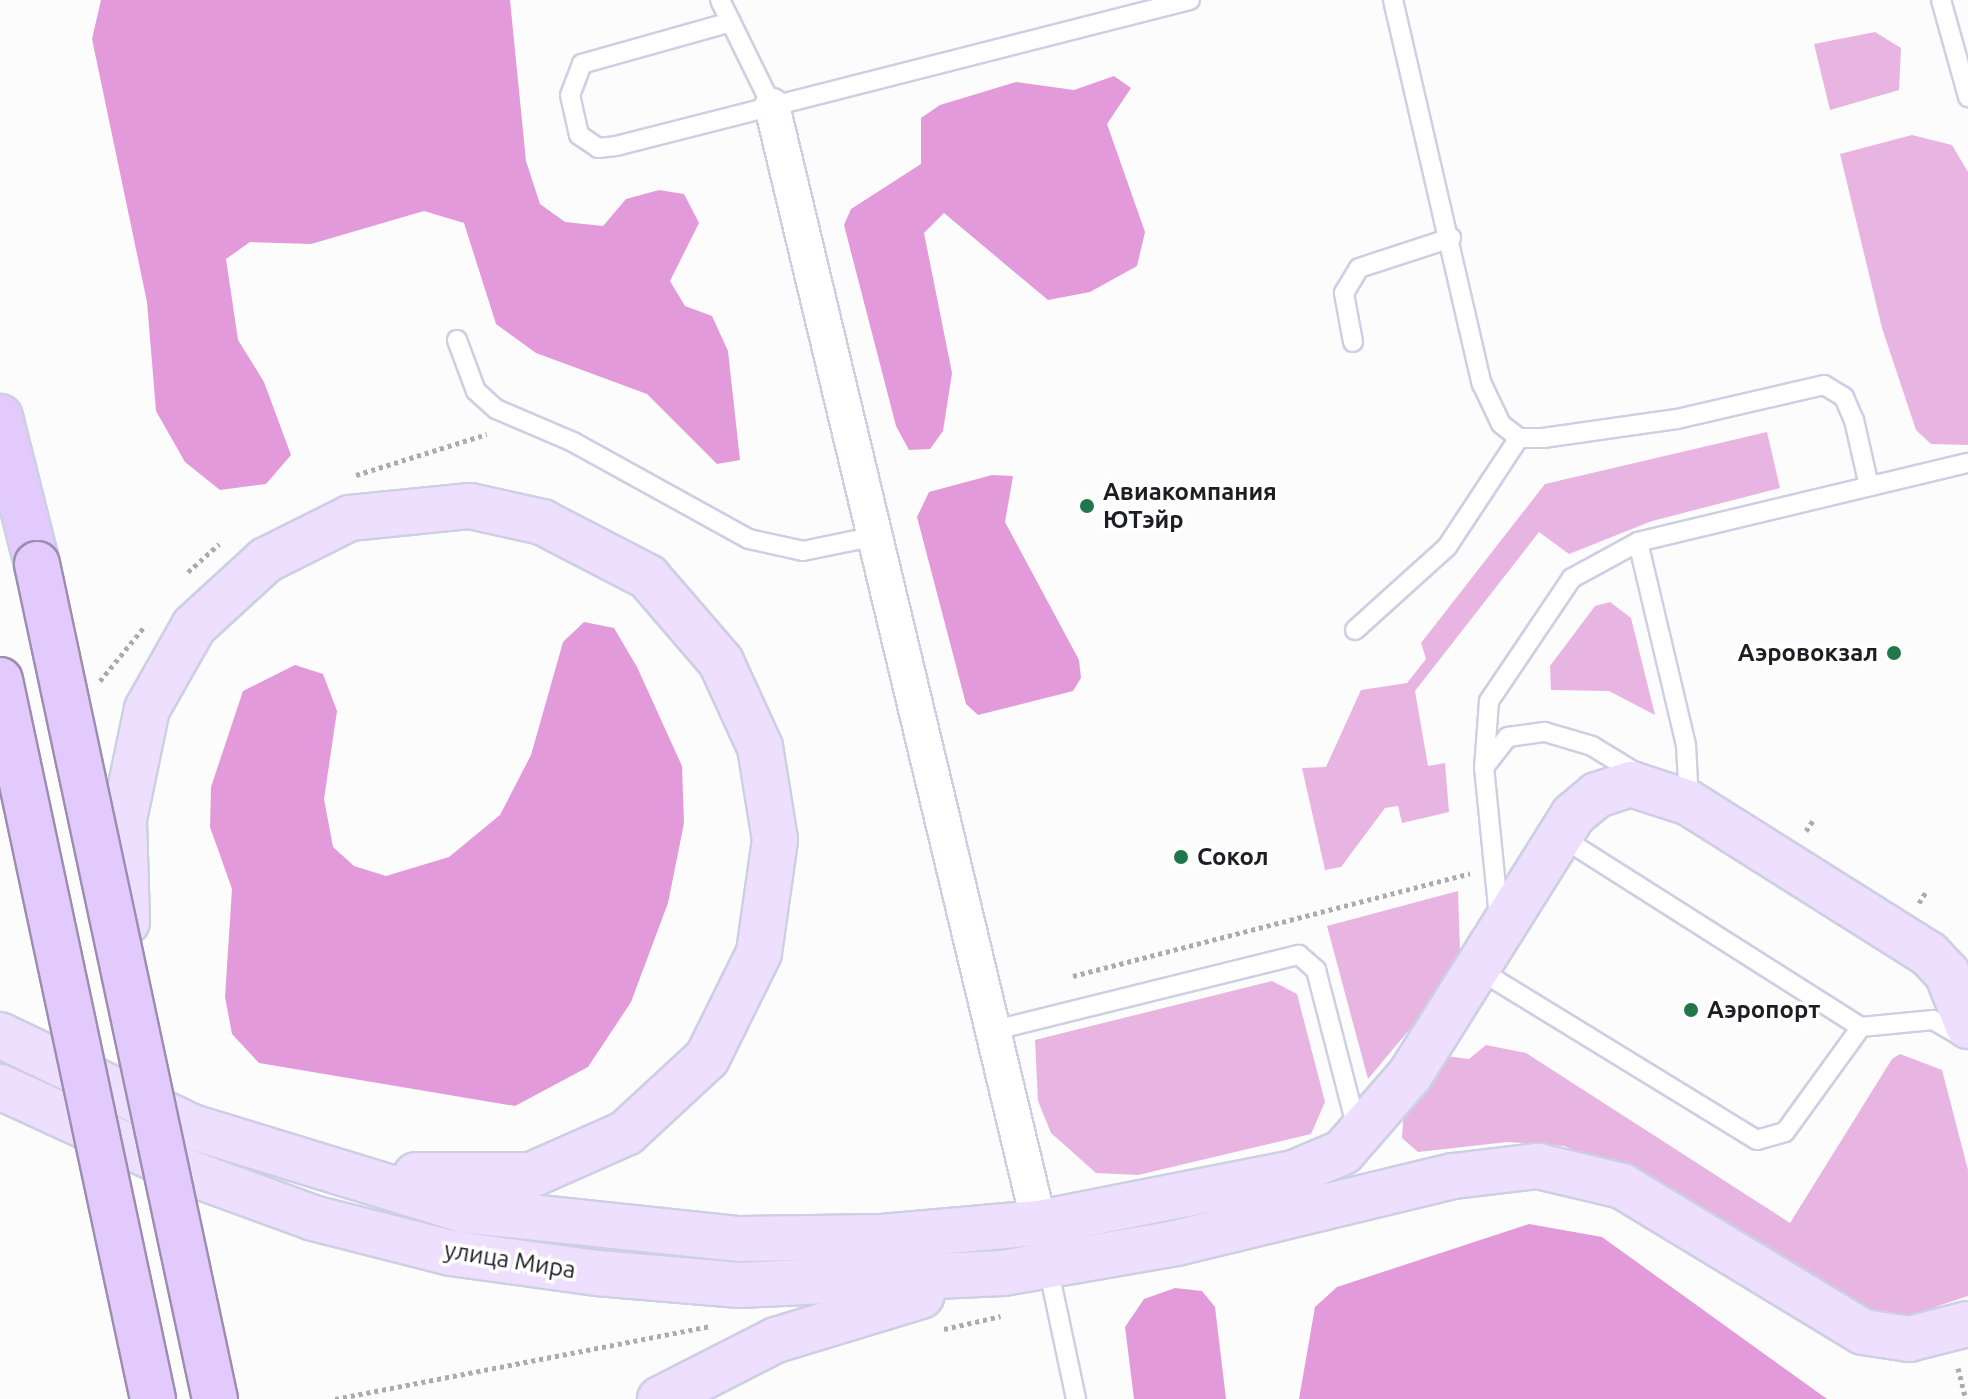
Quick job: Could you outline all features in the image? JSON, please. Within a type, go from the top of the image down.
[{"type":"highway","points":[[0,417],[37,564],[215,1399]]},
{"type":"highway","points":[[0,680],[153,1399]]},
{"type":"main road","points":[[138,1036],[123,874],[131,764],[147,709],[194,626],[266,560],[350,518],[444,505],[542,522],[648,577],[692,622],[745,705],[770,790],[775,840],[769,910],[746,987],[686,1085],[626,1133],[563,1166],[470,1180],[253,1148]]},
{"type":"main road","points":[[1360,1138],[1410,1075],[1558,835],[1582,806],[1613,787],[1676,796],[1929,954],[1947,973],[1968,1026]]},
{"type":"main road","name":"улица Мира","points":[[0,1035],[192,1127],[253,1148],[463,1210],[603,1229],[850,1238],[1039,1223],[1294,1173],[1360,1138]]},
{"type":"main road","name":"улица Мира","points":[[0,1087],[174,1167],[313,1218],[451,1253],[739,1285],[1003,1273],[1048,1267],[1454,1176],[1538,1166],[1622,1186],[1863,1332],[1909,1339],[1968,1324]]},
{"type":"main road","points":[[1039,1223],[1048,1267]]},
{"type":"main road","points":[[660,1399],[776,1340],[1003,1273]]},
{"type":"street","points":[[772,106],[1039,1223]]},
{"type":"lane","points":[[720,0],[772,106]]},
{"type":"lane","points":[[731,22],[582,64],[570,95],[579,135],[598,148],[616,146],[1190,0]]},
{"type":"lane","points":[[1393,0],[1488,404],[1519,438]]},
{"type":"lane","points":[[1941,0],[1968,97]]},
{"type":"lane","points":[[1353,342],[1344,293],[1359,268],[1451,238]]},
{"type":"lane","points":[[457,340],[476,391],[496,409],[573,442],[749,539],[803,551],[876,536]]},
{"type":"lane","points":[[1519,438],[1637,426],[1824,385],[1844,397],[1854,420],[1869,486]]},
{"type":"lane","points":[[1355,630],[1447,547],[1519,438]]},
{"type":"lane","points":[[1501,928],[1484,768],[1496,681],[1572,578],[1638,542],[1968,463]]},
{"type":"lane","points":[[1484,768],[1508,737],[1545,732],[1592,746],[1676,796],[1686,745],[1638,542]]},
{"type":"lane","points":[[1558,835],[1861,1027],[1933,1020],[1968,1040]]},
{"type":"lane","points":[[995,1030],[1299,955],[1316,970],[1360,1138]]},
{"type":"lane","points":[[1476,968],[1757,1140],[1785,1132],[1861,1027]]},
{"type":"lane","points":[[1048,1267],[1076,1399]]},
{"type":"shaded area","points":[[101,0],[510,0],[526,161],[540,204],[565,222],[603,226],[626,199],[659,190],[684,194],[699,223],[670,281],[685,306],[712,316],[728,351],[740,460],[717,464],[647,394],[536,353],[496,324],[464,223],[424,211],[311,244],[250,242],[226,259],[238,340],[264,382],[291,455],[266,484],[220,490],[185,462],[156,411],[147,302],[92,39]]},
{"type":"shaded area","points":[[1875,32],[1901,48],[1899,90],[1830,110],[1814,44]]},
{"type":"shaded area","points":[[1114,76],[1131,88],[1107,124],[1145,232],[1137,266],[1090,292],[1048,300],[944,213],[924,233],[952,373],[943,431],[930,449],[909,450],[896,426],[844,225],[851,209],[921,164],[921,118],[940,105],[1016,82],[1074,90]]},
{"type":"shaded area","points":[[1912,135],[1952,145],[1968,172],[1968,445],[1931,444],[1916,430],[1882,328],[1840,154]]},
{"type":"shaded area","points":[[1767,432],[1780,488],[1652,521],[1569,554],[1539,532],[1415,691],[1428,766],[1445,763],[1449,812],[1402,823],[1398,806],[1385,808],[1341,867],[1325,870],[1302,768],[1326,767],[1361,690],[1407,683],[1426,659],[1421,643],[1545,484]]},
{"type":"shaded area","points":[[992,475],[1013,476],[1005,522],[1079,660],[1081,678],[1073,691],[978,715],[966,704],[917,517],[929,492]]},
{"type":"shaded area","points":[[1610,602],[1631,618],[1655,715],[1609,691],[1551,690],[1550,666],[1595,606]]},
{"type":"shaded area","points":[[584,622],[614,628],[637,667],[682,766],[684,823],[668,903],[631,1002],[588,1067],[515,1106],[259,1063],[232,1034],[225,997],[232,889],[210,827],[211,787],[243,691],[295,665],[323,674],[337,711],[324,799],[333,847],[354,866],[386,876],[449,857],[500,815],[531,755],[563,642]]},
{"type":"shaded area","points":[[1458,891],[1460,951],[1430,1005],[1368,1079],[1327,926]]},
{"type":"shaded area","points":[[1272,981],[1297,994],[1325,1102],[1311,1134],[1138,1175],[1096,1173],[1051,1133],[1038,1101],[1035,1040]]},
{"type":"shaded area","points":[[1486,1045],[1526,1053],[1790,1223],[1892,1059],[1900,1054],[1942,1070],[1968,1170],[1968,1296],[1911,1315],[1867,1318],[1627,1171],[1564,1146],[1507,1142],[1418,1152],[1402,1138],[1403,1121],[1446,1056],[1469,1059]]},
{"type":"shaded area","points":[[1529,1224],[1602,1237],[1827,1399],[1299,1399],[1315,1307],[1337,1287]]},
{"type":"shaded area","points":[[1175,1288],[1202,1291],[1215,1307],[1226,1399],[1134,1399],[1125,1327],[1144,1299]]},
{"type":"place","name":"Авиакомпания ЮТэйр","points":[[1087,506]]},
{"type":"place","name":"Аэровокзал","points":[[1894,653]]},
{"type":"place","name":"Сокол","points":[[1181,857]]},
{"type":"place","name":"Аэропорт","points":[[1691,1010]]}]
